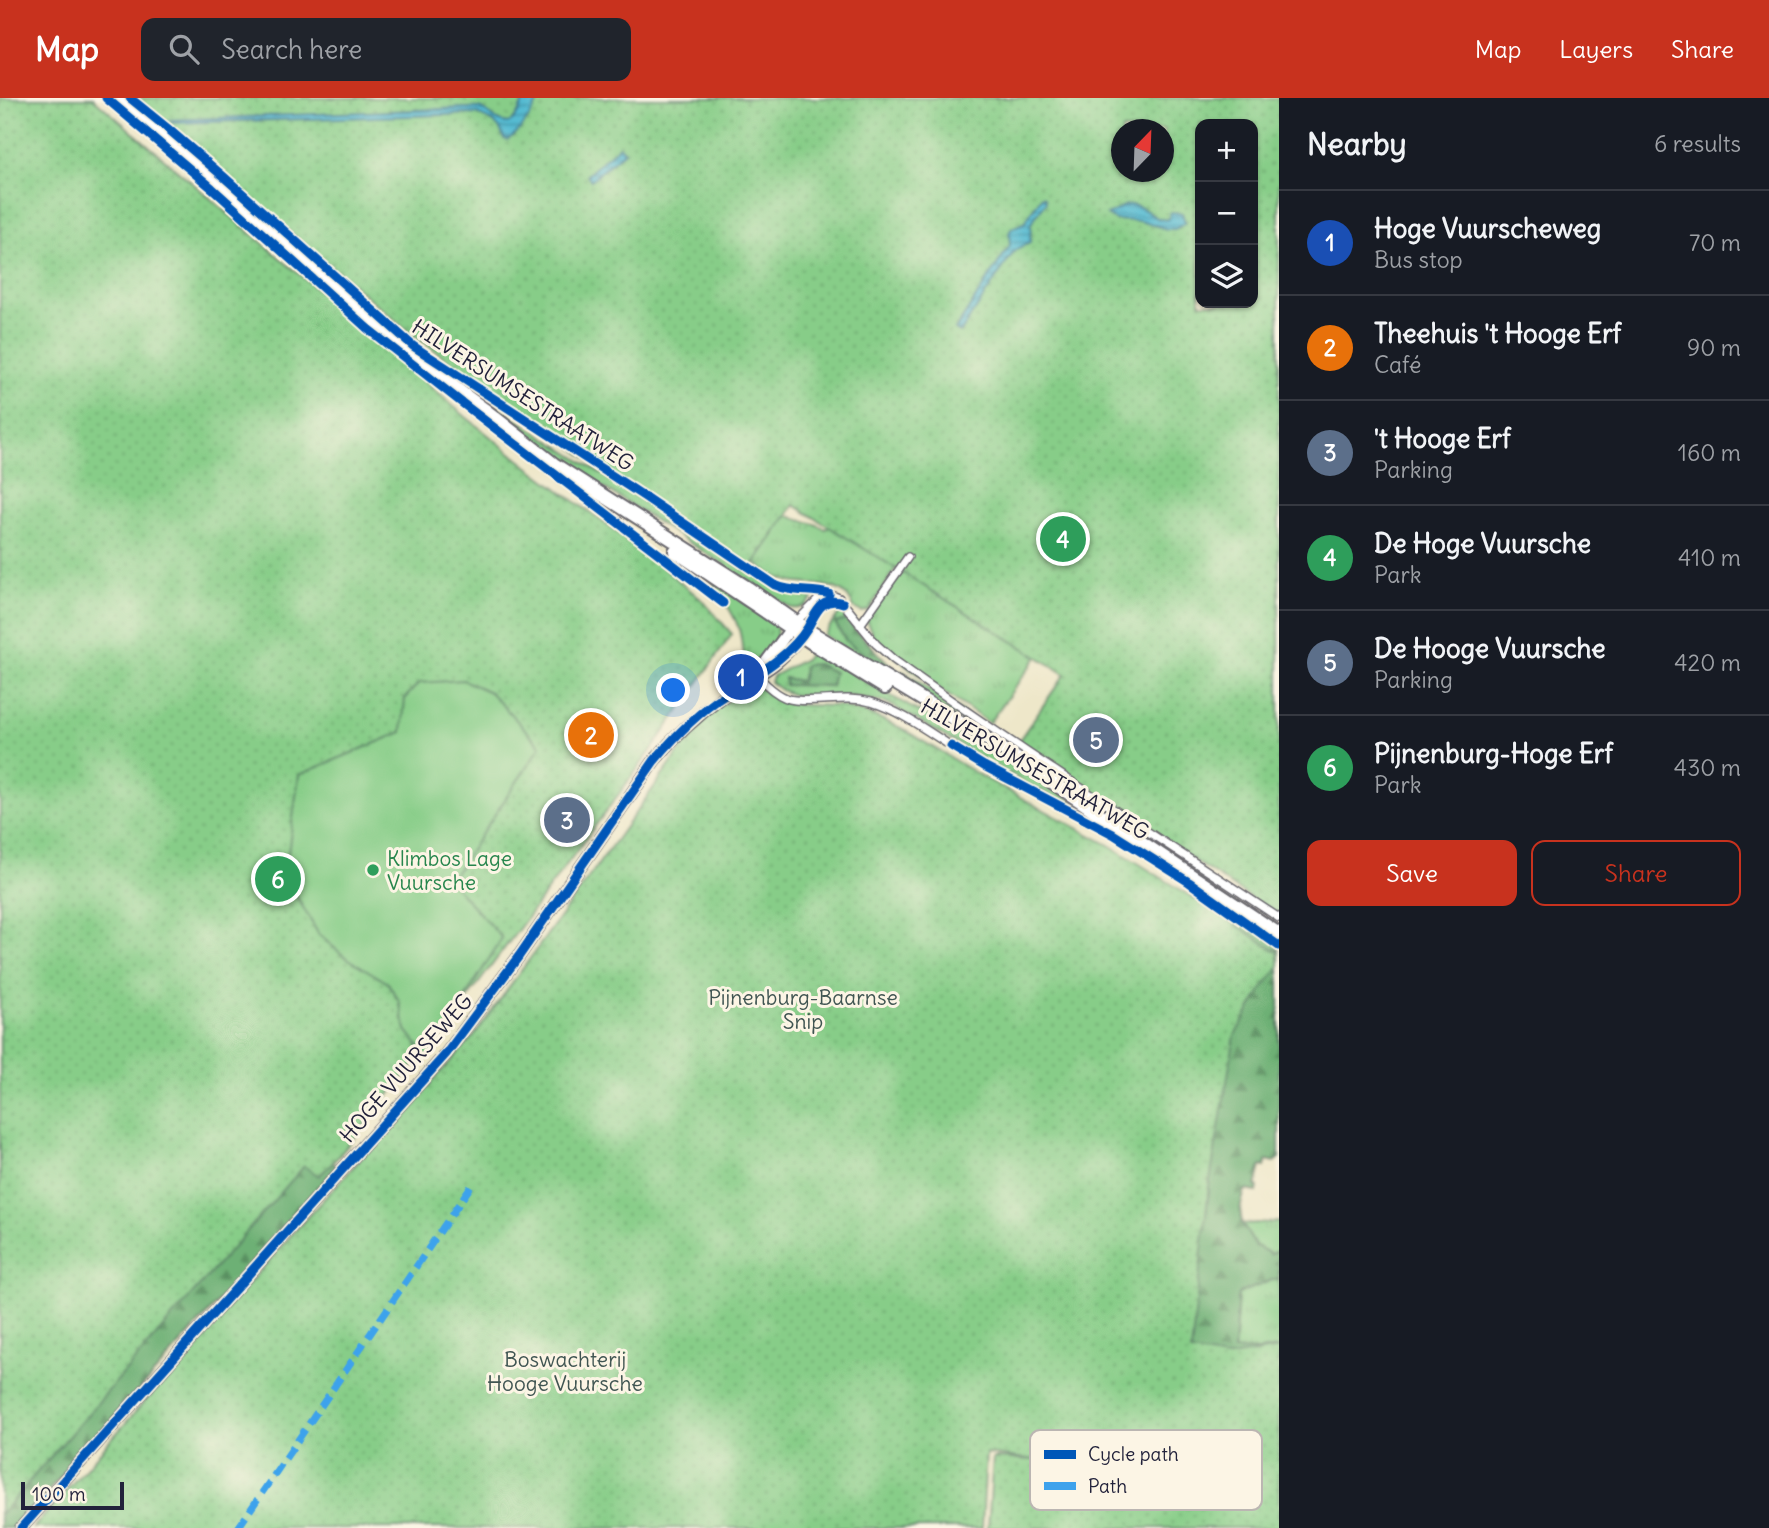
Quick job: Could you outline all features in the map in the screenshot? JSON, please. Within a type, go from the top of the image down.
[{"type":"main road","name":"HILVERSUMSESTRAATWEG","points":[[117,98],[414,358],[699,568],[799,629],[855,670],[1047,780],[1279,934]]},
{"type":"street","points":[[860,625],[908,557]]},
{"type":"street","points":[[799,629],[820,598],[825,595],[835,595],[843,603]]},
{"type":"street","points":[[799,629],[824,603],[843,603]]},
{"type":"street","name":"HILVERSUMSESTRAATWEG","points":[[843,603],[876,644],[894,660],[1279,918]]},
{"type":"street","name":"HOGE VUURSEWEG","points":[[21,1528],[446,1054],[511,967],[654,761],[673,739],[692,720],[756,674],[799,629]]},
{"type":"street","name":"HILVERSUMSESTRAATWEG","points":[[756,674],[768,687],[793,701],[848,698],[871,702],[899,713],[951,746]]},
{"type":"green space","points":[[0,98],[93,98],[466,417],[527,466],[653,559],[703,601],[732,634],[653,748],[458,1011],[339,1156],[319,1176],[304,1166],[0,1515]]},
{"type":"green space","points":[[129,98],[1279,98],[1279,917],[1017,743],[1065,674],[794,505],[748,572],[417,338]]},
{"type":"green space","points":[[462,384],[774,585],[785,590],[816,593],[806,605],[791,608],[589,478]]},
{"type":"green space","points":[[788,515],[825,529],[848,518],[903,557],[869,610],[862,612],[854,608],[850,599],[836,589],[786,581],[755,563]]},
{"type":"green space","points":[[910,562],[1042,650],[989,723],[917,674],[886,649],[874,637],[868,625],[867,618]]},
{"type":"green space","points":[[710,580],[775,623],[777,630],[771,648],[752,666],[743,651],[735,618]]},
{"type":"green space","points":[[842,609],[846,620],[836,623],[870,659],[903,671],[1065,783],[1068,788],[824,635]]},
{"type":"green space","points":[[846,620],[898,671],[870,659],[846,641],[835,623]]},
{"type":"green space","points":[[816,648],[858,677],[1063,794],[1089,814],[1027,784],[887,703],[850,696],[793,695],[770,682],[773,676],[805,659]]},
{"type":"green space","points":[[817,664],[834,672],[831,686],[785,685],[784,678],[801,681],[805,665]]},
{"type":"green space","name":"Klimbos Lage Vuursche","points":[[463,680],[490,692],[541,746],[450,881],[502,938],[428,1058],[406,1030],[399,1001],[388,983],[344,956],[319,935],[293,890],[287,860],[299,775],[402,732],[405,698],[419,683]]},
{"type":"green space","points":[[750,685],[756,685],[787,703],[839,706],[874,716],[901,728],[979,775],[1109,845],[1279,953],[1279,968],[1262,989],[1235,1035],[1209,1186],[1191,1352],[1225,1358],[1279,1349],[1279,1528],[988,1528],[993,1458],[1030,1460],[1030,1510],[1262,1510],[1262,1430],[1030,1430],[1030,1459],[986,1454],[982,1528],[33,1528],[309,1215],[473,1037],[695,727],[705,716]]},
{"type":"green space","points":[[1227,909],[1279,943],[1279,1159],[1275,1162],[1267,1160],[1265,1167],[1261,1166],[1257,1192],[1245,1190],[1240,1209],[1242,1224],[1255,1245],[1271,1254],[1279,1250],[1279,1280],[1272,1280],[1238,1294],[1234,1350],[1260,1351],[1279,1348],[1279,1355],[1236,1362],[1187,1352],[1209,1191],[1139,1185],[1180,1007]]},
{"type":"green space","points":[[323,1156],[337,1166],[15,1528],[0,1528],[0,1349],[69,1271]]},
{"type":"green space","points":[[1279,1222],[1279,1250],[1271,1254],[1255,1246],[1242,1224]]},
{"type":"green space","points":[[1272,1280],[1279,1280],[1279,1348],[1234,1351],[1238,1293]]},
{"type":"water","points":[[525,98],[538,101],[525,123],[507,140],[494,123],[476,114],[172,123],[169,120],[474,108],[482,109],[507,123],[515,119]]},
{"type":"water","points":[[619,146],[625,151],[591,180],[587,175]]},
{"type":"water","points":[[1042,196],[1046,202],[1031,223],[1030,242],[1015,250],[960,333],[955,330],[1010,245],[1009,233],[1012,228],[1025,222]]},
{"type":"water","points":[[1126,205],[1139,207],[1163,219],[1169,219],[1170,212],[1182,213],[1185,223],[1175,229],[1167,229],[1140,221],[1115,220],[1107,215]]},
{"type":"marked path","points":[[238,1528],[471,1186]]},
{"type":"cycle path","points":[[106,98],[212,188],[368,329],[723,603]]},
{"type":"cycle path","points":[[130,98],[224,177],[413,346],[775,585],[829,594]]},
{"type":"cycle path","points":[[21,1528],[446,1054],[519,956],[654,761],[705,709],[771,665],[791,648],[821,606],[836,601],[843,603]]},
{"type":"cycle path","points":[[951,746],[1113,834],[1189,882],[1279,946]]},
{"type":"place","name":"De Hoge Vuursche","points":[[1063,539]]},
{"type":"place","name":"Hoge Vuurscheweg","points":[[741,677]]},
{"type":"place","name":"Theehuis 't Hooge Erf","points":[[591,735]]},
{"type":"place","name":"De Hooge Vuursche","points":[[1096,740]]},
{"type":"place","name":"'t Hooge Erf","points":[[567,820]]},
{"type":"place","name":"Klimbos Lage Vuursche","points":[[373,870]]},
{"type":"place","name":"Pijnenburg-Hoge Erf","points":[[278,879]]},
{"type":"park label","name":"Pijnenburg-Baarnse Snip","points":[[803,1009]]},
{"type":"park label","name":"Boswachterij Hooge Vuursche","points":[[565,1371]]}]
